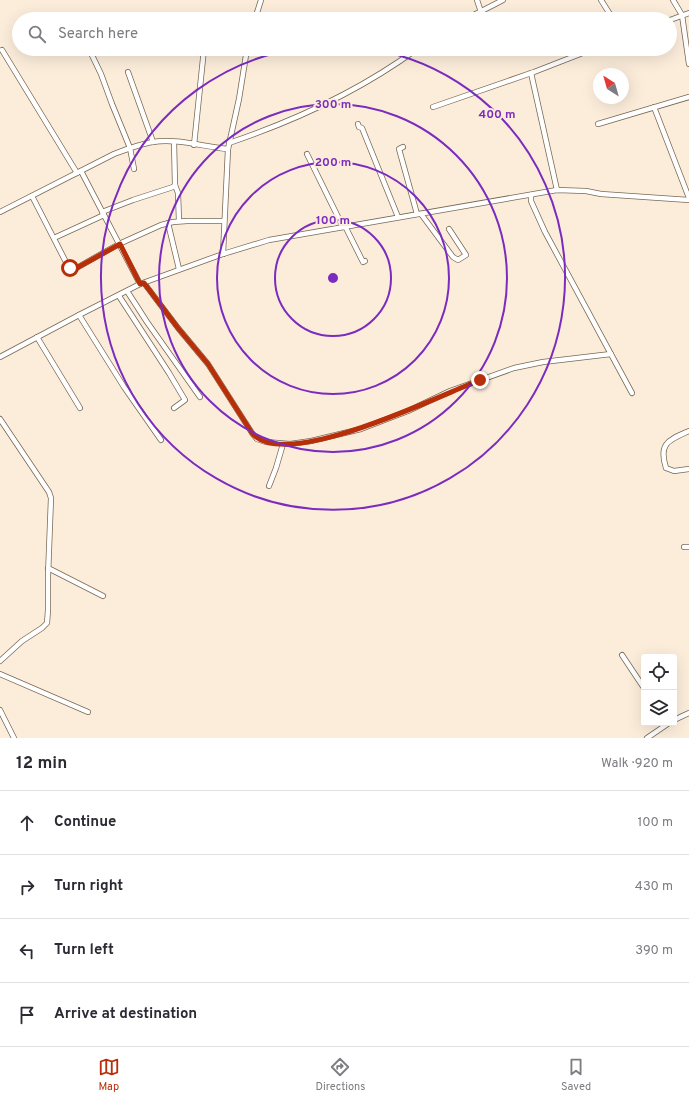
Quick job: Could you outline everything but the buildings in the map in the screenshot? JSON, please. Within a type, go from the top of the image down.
[{"type":"street","points":[[257,12],[261,0]]},
{"type":"street","points":[[476,0],[481,12],[503,0]]},
{"type":"street","points":[[601,0],[609,12]]},
{"type":"street","points":[[673,0],[682,15],[689,64]]},
{"type":"street","points":[[677,17],[689,13]]},
{"type":"street","points":[[2,50],[79,172],[142,284],[208,364],[257,439],[266,442],[283,444],[311,441],[361,428],[408,411],[450,391],[514,368],[543,362],[611,354]]},
{"type":"street","points":[[92,56],[130,148],[134,169]]},
{"type":"street","points":[[194,145],[203,56]]},
{"type":"street","points":[[223,254],[228,149],[239,99],[246,56]]},
{"type":"street","points":[[229,144],[264,131],[344,94],[383,72],[407,56]]},
{"type":"street","points":[[433,107],[575,56]]},
{"type":"street","points":[[128,72],[150,130],[153,142]]},
{"type":"street","points":[[531,73],[557,190]]},
{"type":"street","points":[[598,124],[689,96]]},
{"type":"street","points":[[0,357],[79,315],[142,284],[179,269],[269,240],[557,190],[586,190],[601,194],[689,199],[654,107]]},
{"type":"street","points":[[358,124],[359,127],[362,128],[398,217]]},
{"type":"street","points":[[0,212],[114,154],[130,148],[153,142],[174,142],[228,149]]},
{"type":"street","points":[[174,142],[175,185],[178,194],[179,221]]},
{"type":"street","points":[[403,147],[399,149],[419,214],[453,257],[458,260],[466,255],[449,229]]},
{"type":"street","points":[[307,154],[344,227],[365,262]]},
{"type":"street","points":[[54,238],[114,207],[173,187],[175,185]]},
{"type":"street","points":[[531,195],[531,201],[545,232],[632,393]]},
{"type":"street","points":[[32,196],[70,268],[73,270],[120,244],[160,225],[179,221],[224,221]]},
{"type":"street","points":[[168,223],[179,269]]},
{"type":"street","points":[[127,292],[200,396]]},
{"type":"street","points":[[119,296],[169,372],[185,400],[174,408]]},
{"type":"street","points":[[79,315],[124,387],[161,440]]},
{"type":"street","points":[[37,337],[80,408]]},
{"type":"street","points":[[0,419],[51,495],[47,623],[22,641],[0,660]]},
{"type":"street","points":[[689,431],[668,442],[664,446],[662,458],[666,468],[670,470],[674,471],[689,469]]},
{"type":"street","points":[[269,486],[283,444]]},
{"type":"street","points":[[48,568],[103,596]]},
{"type":"street","points":[[622,655],[641,684]]},
{"type":"street","points":[[0,674],[88,712]]},
{"type":"street","points":[[0,710],[14,738]]},
{"type":"street","points":[[677,719],[689,713]]},
{"type":"street","points":[[647,738],[663,726]]},
{"type":"route","points":[[70,268],[73,270],[120,244],[140,284],[144,283],[178,328],[208,364],[252,433],[257,439],[266,442],[290,444],[334,436],[408,411],[450,391],[480,380]]}]
